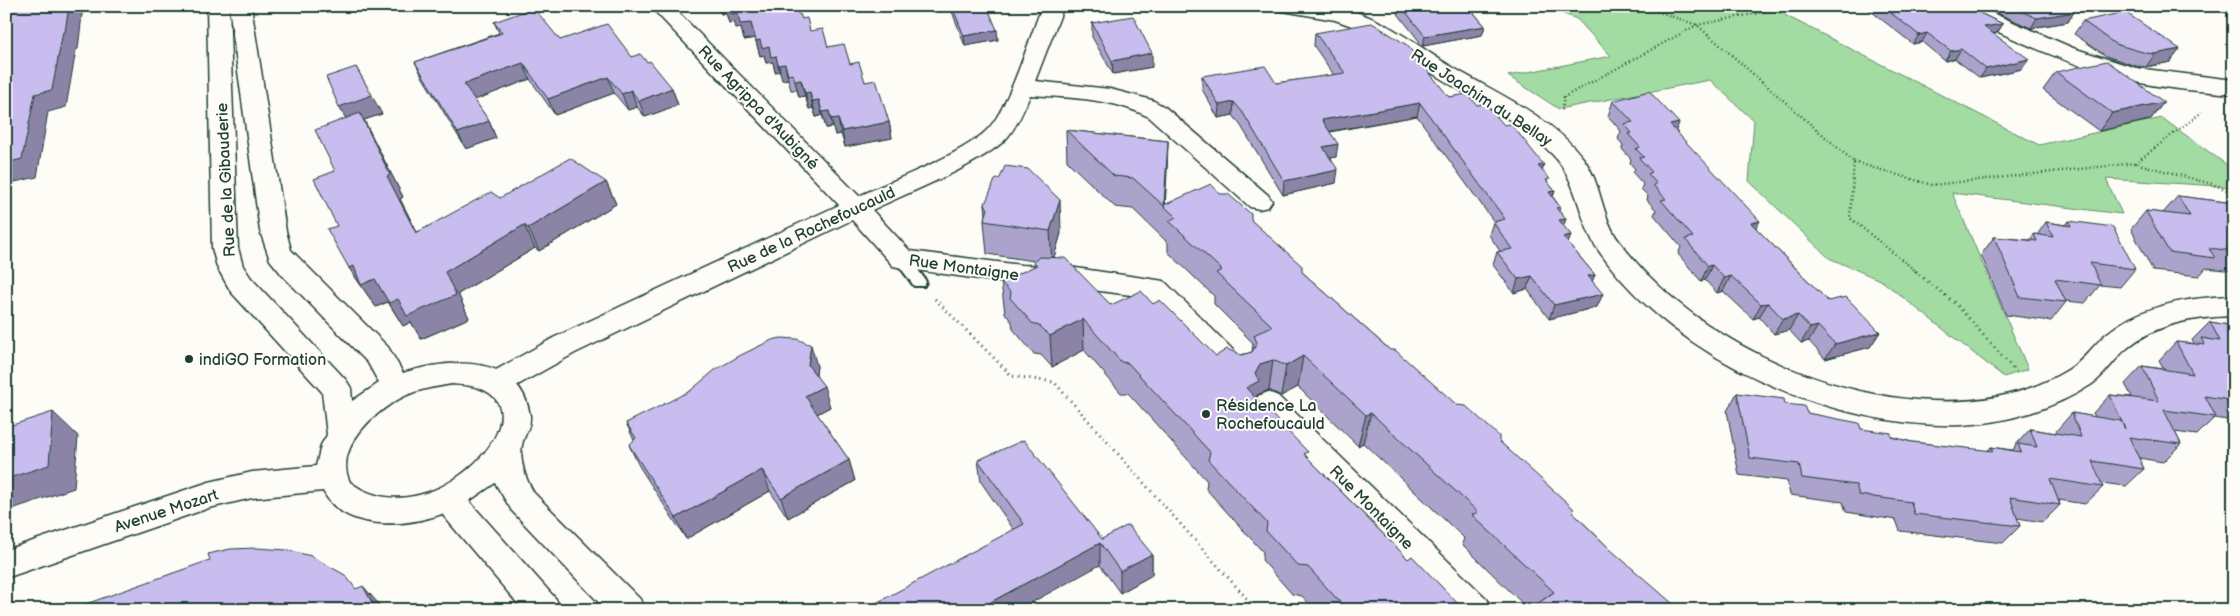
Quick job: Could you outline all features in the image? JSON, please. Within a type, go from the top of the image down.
[{"type":"street","name":"Rue de la Gibauderie","points":[[218,6],[225,248],[230,267],[241,285],[336,388],[341,433]]},
{"type":"street","name":"Rue de la Gibauderie","points":[[240,6],[273,231],[279,253],[292,269],[378,355],[396,387]]},
{"type":"street","name":"Rue Agrippa d'Aubigné","points":[[660,6],[857,208]]},
{"type":"street","name":"Rue de la Rochefoucauld","points":[[497,383],[565,345],[975,151],[997,134],[1012,112],[1053,6]]},
{"type":"street","name":"Rue Joachim du Bellay","points":[[1284,6],[1348,17],[1382,33],[1528,123],[1558,146],[1574,164],[1588,187],[1596,220],[1607,245],[1630,274],[1696,331],[1748,363],[1821,391],[1887,408],[1942,414],[1999,410],[2039,398],[2082,376],[2116,342],[2143,323],[2178,312],[2234,306]]},
{"type":"street","points":[[1958,6],[2070,55],[2106,66],[2166,81],[2234,87]]},
{"type":"street","points":[[1023,87],[1126,98],[1144,104],[1157,112],[1259,201]]},
{"type":"street","name":"Rue Montaigne","points":[[857,208],[902,260],[1021,275],[1069,277],[1154,288],[1238,373]]},
{"type":"street","points":[[452,373],[476,375],[497,383],[508,395],[514,410],[514,427],[507,446],[492,466],[472,484],[447,498],[416,509],[386,511],[360,506],[340,494],[331,477],[331,455],[341,433],[356,415],[374,400],[396,387],[424,377],[452,373]]},
{"type":"street","name":"Rue Montaigne","points":[[1268,404],[1475,610]]},
{"type":"street","points":[[507,446],[510,482],[523,502],[628,610]]},
{"type":"street","name":"Avenue Mozart","points":[[6,564],[209,495],[252,485],[331,477]]},
{"type":"street","points":[[447,498],[544,610]]},
{"type":"lane","points":[[902,260],[919,282]]},
{"type":"path","points":[[904,6],[919,6]]},
{"type":"path","points":[[1642,6],[1697,25],[1854,162],[1932,185],[2135,163],[2212,184],[2234,193]]},
{"type":"path","points":[[1528,123],[1563,110],[1564,97],[1697,25],[1793,6]]},
{"type":"path","points":[[2219,6],[2234,20]]},
{"type":"path","points":[[2135,163],[2173,132],[2203,112]]},
{"type":"path","points":[[1854,162],[1850,218],[1956,305],[2039,398]]},
{"type":"path","points":[[919,282],[1012,376],[1054,382],[1257,610]]},
{"type":"green space","points":[[1542,6],[1767,6],[2039,145],[2162,118],[2234,170],[2234,187],[2106,179],[2122,214],[1952,193],[2028,369],[2004,377],[1882,281],[1829,258],[1749,181],[1754,121],[1710,80],[1559,109],[1508,76],[1611,56],[1577,19]]},
{"type":"building","points":[[8,6],[69,6],[52,90],[35,94],[22,159],[6,163],[6,14]]},
{"type":"building","points":[[724,6],[796,6],[798,14],[800,14],[802,19],[807,18],[810,31],[823,29],[828,47],[844,44],[850,64],[859,62],[865,82],[876,80],[889,122],[842,131],[838,118],[831,119],[829,111],[822,112],[819,100],[812,101],[810,92],[805,93],[801,80],[795,81],[793,74],[788,75],[785,64],[778,65],[776,56],[771,57],[769,46],[762,48],[760,40],[756,41],[751,23],[740,24],[738,13],[732,14],[730,7],[724,8]]},
{"type":"building","points":[[952,6],[987,6],[997,30],[964,36]]},
{"type":"building","points":[[1401,6],[1468,6],[1485,26],[1425,36]]},
{"type":"building","points":[[1882,6],[1965,6],[2003,24],[1984,27],[2029,59],[1986,69],[1961,49],[1951,51],[1927,33],[1919,35]]},
{"type":"building","points":[[2009,6],[2066,6],[2074,12],[2037,18]]},
{"type":"building","points":[[534,8],[560,40],[607,24],[632,57],[640,54],[647,62],[650,61],[672,88],[639,101],[631,90],[622,94],[608,77],[548,99],[523,63],[464,84],[489,121],[458,133],[415,62],[502,33],[494,22]]},
{"type":"building","points":[[2125,12],[2180,49],[2155,54],[2146,53],[2115,44],[2083,21]]},
{"type":"building","points":[[1133,16],[1152,53],[1112,61],[1092,23]]},
{"type":"building","points":[[1372,23],[1407,45],[1449,97],[1467,94],[1477,105],[1486,104],[1504,125],[1511,124],[1544,165],[1538,166],[1550,179],[1546,180],[1555,191],[1549,192],[1560,207],[1556,208],[1566,219],[1559,220],[1571,235],[1563,237],[1595,275],[1588,276],[1603,294],[1554,305],[1532,276],[1518,279],[1497,252],[1512,249],[1493,222],[1505,219],[1420,103],[1322,120],[1338,144],[1323,147],[1338,170],[1284,181],[1243,113],[1234,102],[1219,105],[1202,76],[1265,66],[1276,83],[1345,73],[1315,33]]},
{"type":"building","points":[[2107,61],[2164,102],[2112,113],[2056,72]]},
{"type":"building","points":[[356,67],[372,95],[339,107],[326,77]]},
{"type":"building","points":[[1649,91],[1679,123],[1670,125],[1760,221],[1751,223],[1828,301],[1846,297],[1880,332],[1835,344],[1818,326],[1810,328],[1798,315],[1783,319],[1768,303],[1761,304],[1731,276],[1724,278],[1712,265],[1708,266],[1685,239],[1693,237],[1661,200],[1666,199],[1653,185],[1657,184],[1648,174],[1652,172],[1639,158],[1644,157],[1636,149],[1640,147],[1628,134],[1632,133],[1624,124],[1633,122],[1613,101]]},
{"type":"building","points":[[360,113],[390,175],[387,176],[416,233],[491,192],[500,198],[570,158],[606,182],[528,228],[524,225],[445,272],[456,295],[407,316],[398,299],[389,303],[375,279],[361,285],[354,266],[349,268],[327,229],[337,226],[314,179],[335,171],[315,130]]},
{"type":"building","points":[[1066,130],[1168,141],[1164,205],[1211,184],[1220,194],[1228,194],[1251,214],[1251,220],[1302,266],[1302,272],[1390,350],[1395,350],[1457,405],[1466,406],[1499,436],[1499,441],[1573,508],[1574,514],[1611,550],[1680,610],[1529,610],[1554,592],[1472,515],[1478,512],[1371,413],[1366,415],[1303,356],[1286,366],[1273,360],[1260,364],[1255,373],[1259,381],[1246,388],[1308,452],[1304,454],[1408,559],[1412,556],[1464,610],[1347,610],[1308,567],[1298,566],[1266,531],[1267,523],[1208,460],[1210,452],[1128,363],[1121,362],[1083,319],[1050,336],[1039,325],[1032,323],[1010,298],[1011,293],[1001,282],[1037,265],[1034,262],[1039,257],[1065,258],[1111,305],[1141,291],[1153,304],[1160,300],[1216,356],[1227,349],[1241,355],[1252,352],[1257,343],[1254,335],[1272,326],[1216,273],[1222,270],[1169,221],[1176,217],[1133,178],[1114,176]]},
{"type":"building","points":[[1005,166],[1028,169],[1060,200],[1050,231],[984,221],[988,209],[985,204],[995,180],[1000,178]]},
{"type":"building","points":[[2178,196],[2234,203],[2234,251],[2209,248],[2215,258],[2169,252],[2146,211],[2190,216]]},
{"type":"building","points":[[2069,221],[2113,227],[2135,269],[2090,263],[2101,285],[2055,279],[2066,302],[2020,297],[1994,237],[2037,241],[2034,234],[2053,237],[2046,222],[2071,226]]},
{"type":"building","points":[[2210,322],[2234,326],[2234,401],[2205,396],[2216,417],[2164,410],[2181,444],[2129,437],[2144,469],[2092,461],[2103,487],[2050,479],[2060,505],[2010,497],[2020,526],[1914,514],[1911,502],[1859,495],[1856,485],[1802,478],[1799,464],[1750,458],[1737,393],[1784,399],[1785,404],[1804,406],[1807,413],[1859,423],[1861,429],[1891,433],[1891,437],[1912,442],[1993,451],[1991,447],[2021,452],[2018,444],[2037,447],[2030,429],[2081,437],[2072,413],[2121,421],[2125,429],[2110,395],[2159,401],[2142,366],[2193,374],[2176,342],[2205,345],[2201,338],[2220,341]]},
{"type":"building","points":[[781,338],[797,339],[811,345],[808,365],[824,386],[805,396],[849,460],[781,498],[762,470],[676,518],[629,445],[636,438],[626,423],[690,391],[715,370],[741,355],[772,340]]},
{"type":"building","points":[[53,412],[49,465],[6,479],[6,427]]},
{"type":"building","points":[[1024,440],[1102,539],[1128,525],[1152,554],[1120,571],[1100,543],[976,610],[863,610],[1024,524],[978,460]]},
{"type":"building","points":[[230,549],[287,550],[311,556],[345,575],[356,589],[363,586],[376,610],[69,610],[210,560],[208,554]]},
{"type":"place","name":"indiGO Formation","points":[[189,359]]},
{"type":"place","name":"Résidence La Rochefoucauld","points":[[1206,414]]}]
